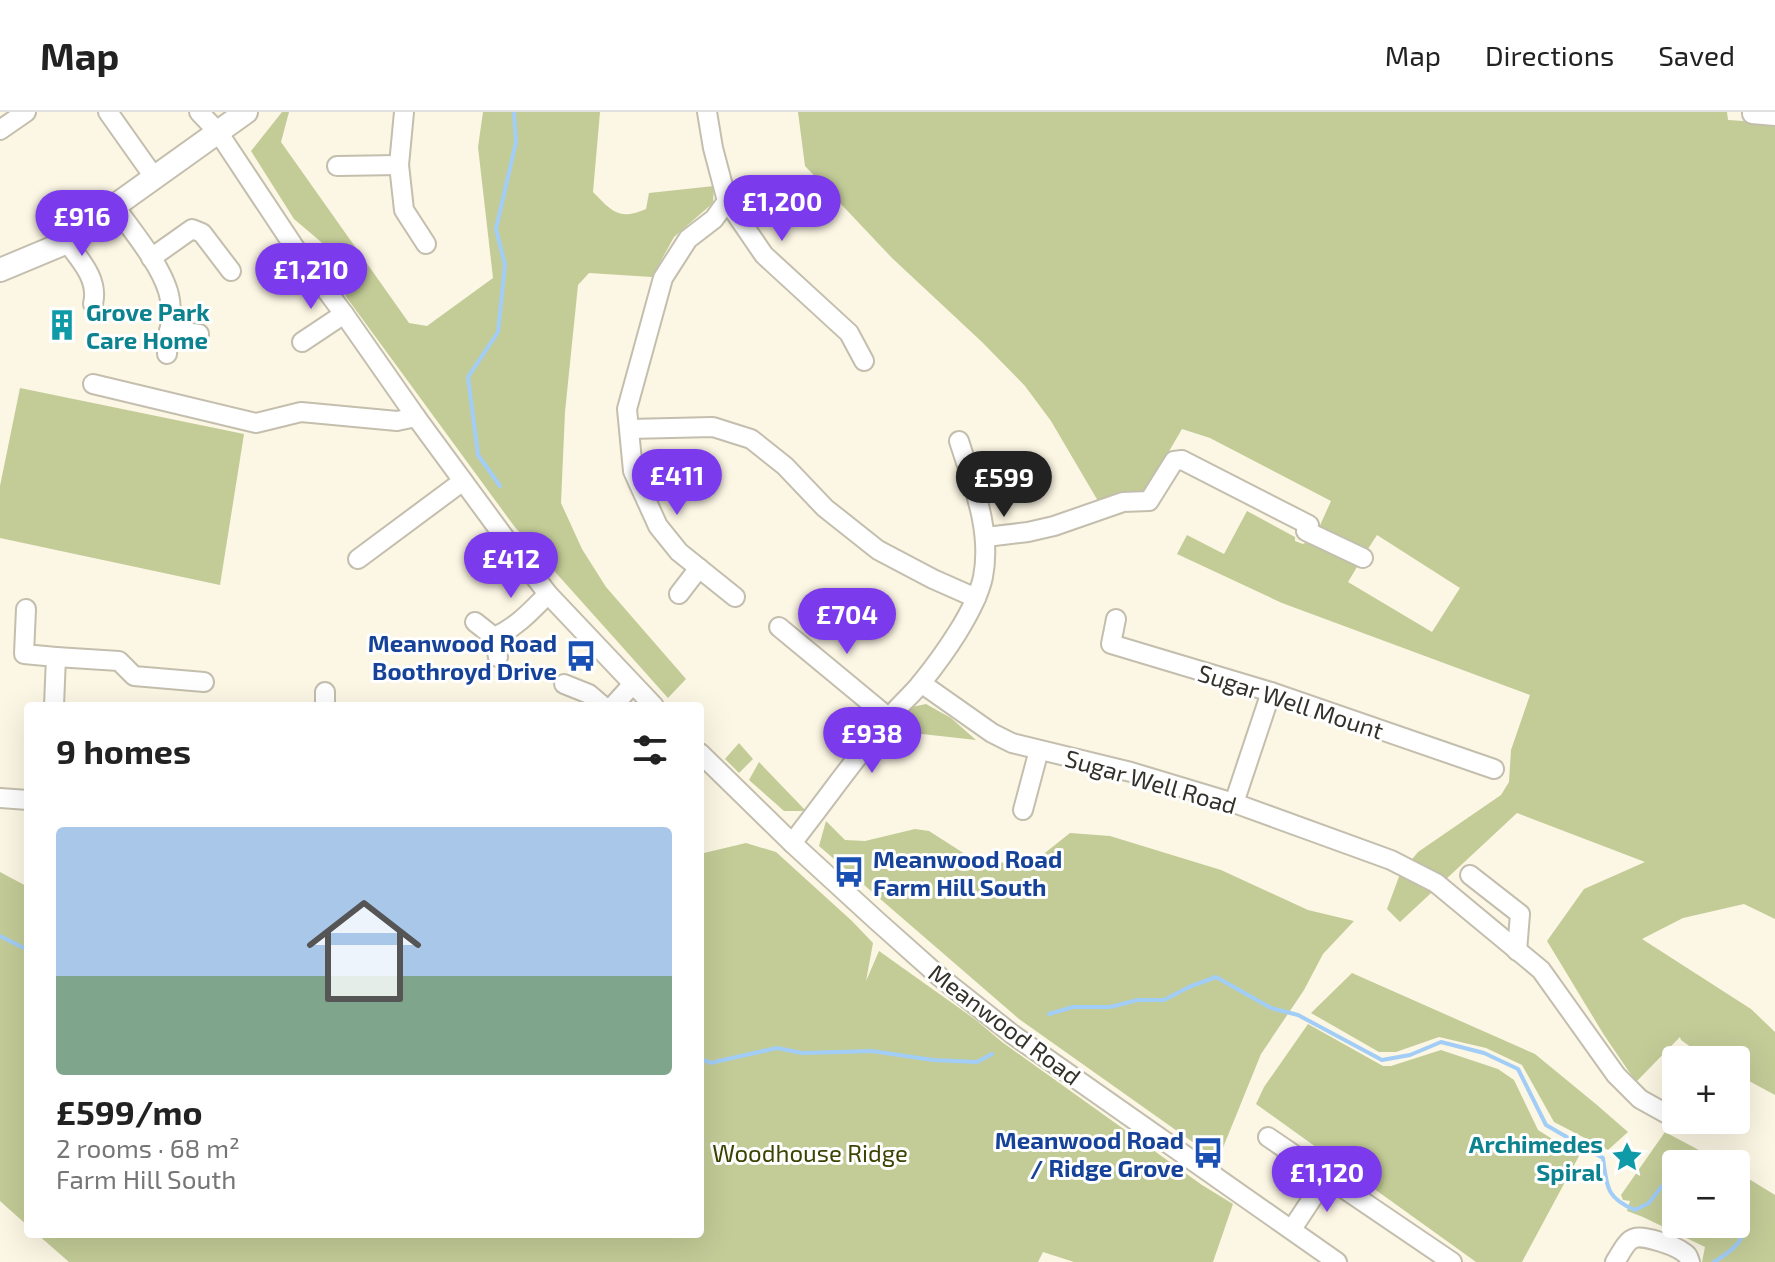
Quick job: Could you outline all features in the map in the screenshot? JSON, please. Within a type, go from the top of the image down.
[{"type":"main road","points":[[0,270],[60,245],[154,177],[215,122],[246,112]]},
{"type":"street","points":[[0,130],[26,112]]},
{"type":"street","points":[[108,112],[154,177]]},
{"type":"street","points":[[199,112],[215,122],[281,228],[548,594],[650,702]]},
{"type":"street","points":[[404,112],[399,165],[404,210],[426,244]]},
{"type":"street","points":[[707,112],[727,201],[764,255],[849,333],[864,361]]},
{"type":"street","points":[[1752,112],[1775,116]]},
{"type":"street","points":[[337,166],[399,165]]},
{"type":"street","points":[[727,201],[714,219],[688,239],[663,278],[627,409],[633,471],[658,526],[679,552],[735,597]]},
{"type":"street","points":[[114,205],[151,258],[168,293],[167,354]]},
{"type":"street","points":[[151,258],[192,229],[202,233],[231,271]]},
{"type":"street","points":[[66,241],[94,284],[93,304]]},
{"type":"street","points":[[302,343],[344,314]]},
{"type":"street","points":[[169,330],[199,334]]},
{"type":"street","points":[[93,384],[256,423],[301,412],[397,421],[416,417]]},
{"type":"street","points":[[629,429],[713,427],[751,439],[785,466],[825,508],[878,550],[976,598]]},
{"type":"street","points":[[792,843],[889,718],[921,683],[958,631],[976,598],[983,577],[986,537],[959,441]]},
{"type":"street","points":[[986,537],[1054,526],[1123,502],[1149,501],[1174,461],[1182,460],[1309,525],[1306,531],[1363,558]]},
{"type":"street","points":[[358,559],[463,481]]},
{"type":"street","points":[[679,594],[699,568]]},
{"type":"street","points":[[494,637],[517,624],[548,594]]},
{"type":"street","points":[[26,609],[24,654],[119,661],[134,676],[204,682]]},
{"type":"street","name":"Sugar Well Mount","points":[[1116,619],[1111,644],[1271,692],[1494,769]]},
{"type":"street","points":[[475,622],[494,637],[498,657]]},
{"type":"street","points":[[779,627],[889,718]]},
{"type":"street","points":[[54,702],[56,657]]},
{"type":"street","name":"Sugar Well Road","points":[[921,683],[992,733],[1012,743],[1131,772],[1234,803],[1391,860],[1436,883],[1541,970],[1616,1075],[1640,1099],[1662,1111]]},
{"type":"street","points":[[564,684],[589,694],[598,702]]},
{"type":"street","points":[[617,702],[632,685]]},
{"type":"street","points":[[1234,803],[1271,692]]},
{"type":"street","points":[[1023,810],[1039,750]]},
{"type":"street","name":"Meanwood Road","points":[[704,757],[792,843],[919,958],[1012,1034],[1292,1229],[1330,1260]]},
{"type":"street","points":[[0,798],[24,800]]},
{"type":"street","points":[[1470,875],[1520,914],[1517,951]]},
{"type":"street","points":[[1268,1137],[1452,1262]]},
{"type":"street","points":[[1292,1229],[1327,1176]]},
{"type":"street","points":[[1615,1262],[1629,1241],[1636,1237],[1645,1237],[1681,1250],[1690,1262]]},
{"type":"green space","points":[[282,112],[289,112],[281,142],[409,323],[427,326],[493,278],[478,147],[483,112],[600,112],[593,192],[622,214],[646,209],[649,193],[714,186],[713,203],[674,237],[652,277],[589,273],[578,285],[565,412],[561,503],[582,549],[606,587],[686,679],[668,698],[514,526],[347,298],[327,247],[294,219],[251,151]]},
{"type":"green space","points":[[798,112],[1727,112],[1728,120],[1775,123],[1775,919],[1744,904],[1683,918],[1642,939],[1751,1009],[1775,1032],[1775,1095],[1750,1082],[1750,1046],[1689,1046],[1680,1037],[1671,1046],[1662,1046],[1662,1055],[1636,1082],[1547,941],[1584,889],[1645,862],[1517,813],[1400,922],[1387,909],[1400,874],[1418,852],[1501,795],[1509,782],[1511,750],[1530,695],[1282,603],[1177,554],[1187,535],[1224,554],[1247,511],[1295,537],[1295,541],[1303,544],[1308,541],[1360,562],[1348,582],[1432,632],[1460,588],[1377,535],[1364,555],[1317,532],[1331,501],[1210,438],[1182,429],[1147,489],[1135,495],[1098,501],[1051,421],[1025,386],[892,258],[805,166]]},
{"type":"green space","points":[[20,388],[244,434],[220,585],[0,538],[0,486]]},
{"type":"green space","points":[[926,704],[951,718],[976,740],[913,733],[889,738],[912,707]]},
{"type":"green space","points":[[739,743],[753,759],[739,773],[725,759]]},
{"type":"green space","points":[[759,762],[806,811],[784,811],[749,780]]},
{"type":"green space","points":[[826,821],[845,840],[865,841],[915,829],[929,831],[965,854],[1026,868],[1070,833],[1110,836],[1221,870],[1308,910],[1354,921],[1323,954],[1304,990],[1261,1054],[1218,1160],[1019,1019],[819,846]]},
{"type":"green space","name":"Woodhouse Ridge","points":[[746,843],[776,852],[873,943],[866,981],[879,951],[1202,1185],[1233,1204],[1213,1262],[1074,1262],[1043,1252],[1038,1262],[69,1262],[42,1238],[704,1238],[704,853]]},
{"type":"green space","points":[[0,872],[24,885],[24,1222],[0,1201]]},
{"type":"green space","points":[[1352,973],[1535,1054],[1628,1132],[1608,1150],[1554,1122],[1522,1065],[1486,1048],[1439,1037],[1396,1052],[1379,1052],[1311,1013]]},
{"type":"green space","points":[[1308,1024],[1383,1066],[1441,1050],[1498,1069],[1514,1080],[1538,1130],[1579,1156],[1522,1262],[1476,1262],[1256,1104],[1264,1087]]},
{"type":"green space","points":[[1664,1134],[1699,1150],[1662,1150],[1662,1226],[1627,1211],[1630,1201],[1623,1200],[1621,1195]]},
{"type":"green space","points":[[1750,1180],[1775,1195],[1775,1262],[1702,1262],[1705,1247],[1686,1238],[1750,1238]]},
{"type":"waterway","points":[[500,486],[478,455],[468,377],[498,332],[505,265],[496,229],[516,142],[514,112]]},
{"type":"waterway","points":[[0,936],[24,948]]},
{"type":"waterway","points":[[1049,1014],[1073,1007],[1110,1007],[1138,1000],[1164,1000],[1216,977],[1271,1008],[1298,1015],[1382,1060],[1410,1055],[1441,1042],[1484,1053],[1518,1069],[1546,1125],[1603,1158],[1607,1184],[1618,1201],[1635,1210],[1649,1203],[1662,1186]]},
{"type":"waterway","points":[[704,1060],[710,1063],[777,1048],[802,1053],[872,1051],[933,1060],[977,1062],[992,1054]]},
{"type":"waterway","points":[[1714,1262],[1731,1251],[1741,1238]]},
{"type":"place","name":"Grove Park Care Home","points":[[62,325]]},
{"type":"place","name":"Meanwood Road Boothroyd Drive","points":[[581,656]]},
{"type":"place","name":"Meanwood Road Farm Hill South","points":[[849,872]]},
{"type":"place","name":"Meanwood Road / Ridge Grove","points":[[1208,1153]]},
{"type":"place","name":"Archimedes Spiral","points":[[1627,1157]]}]
